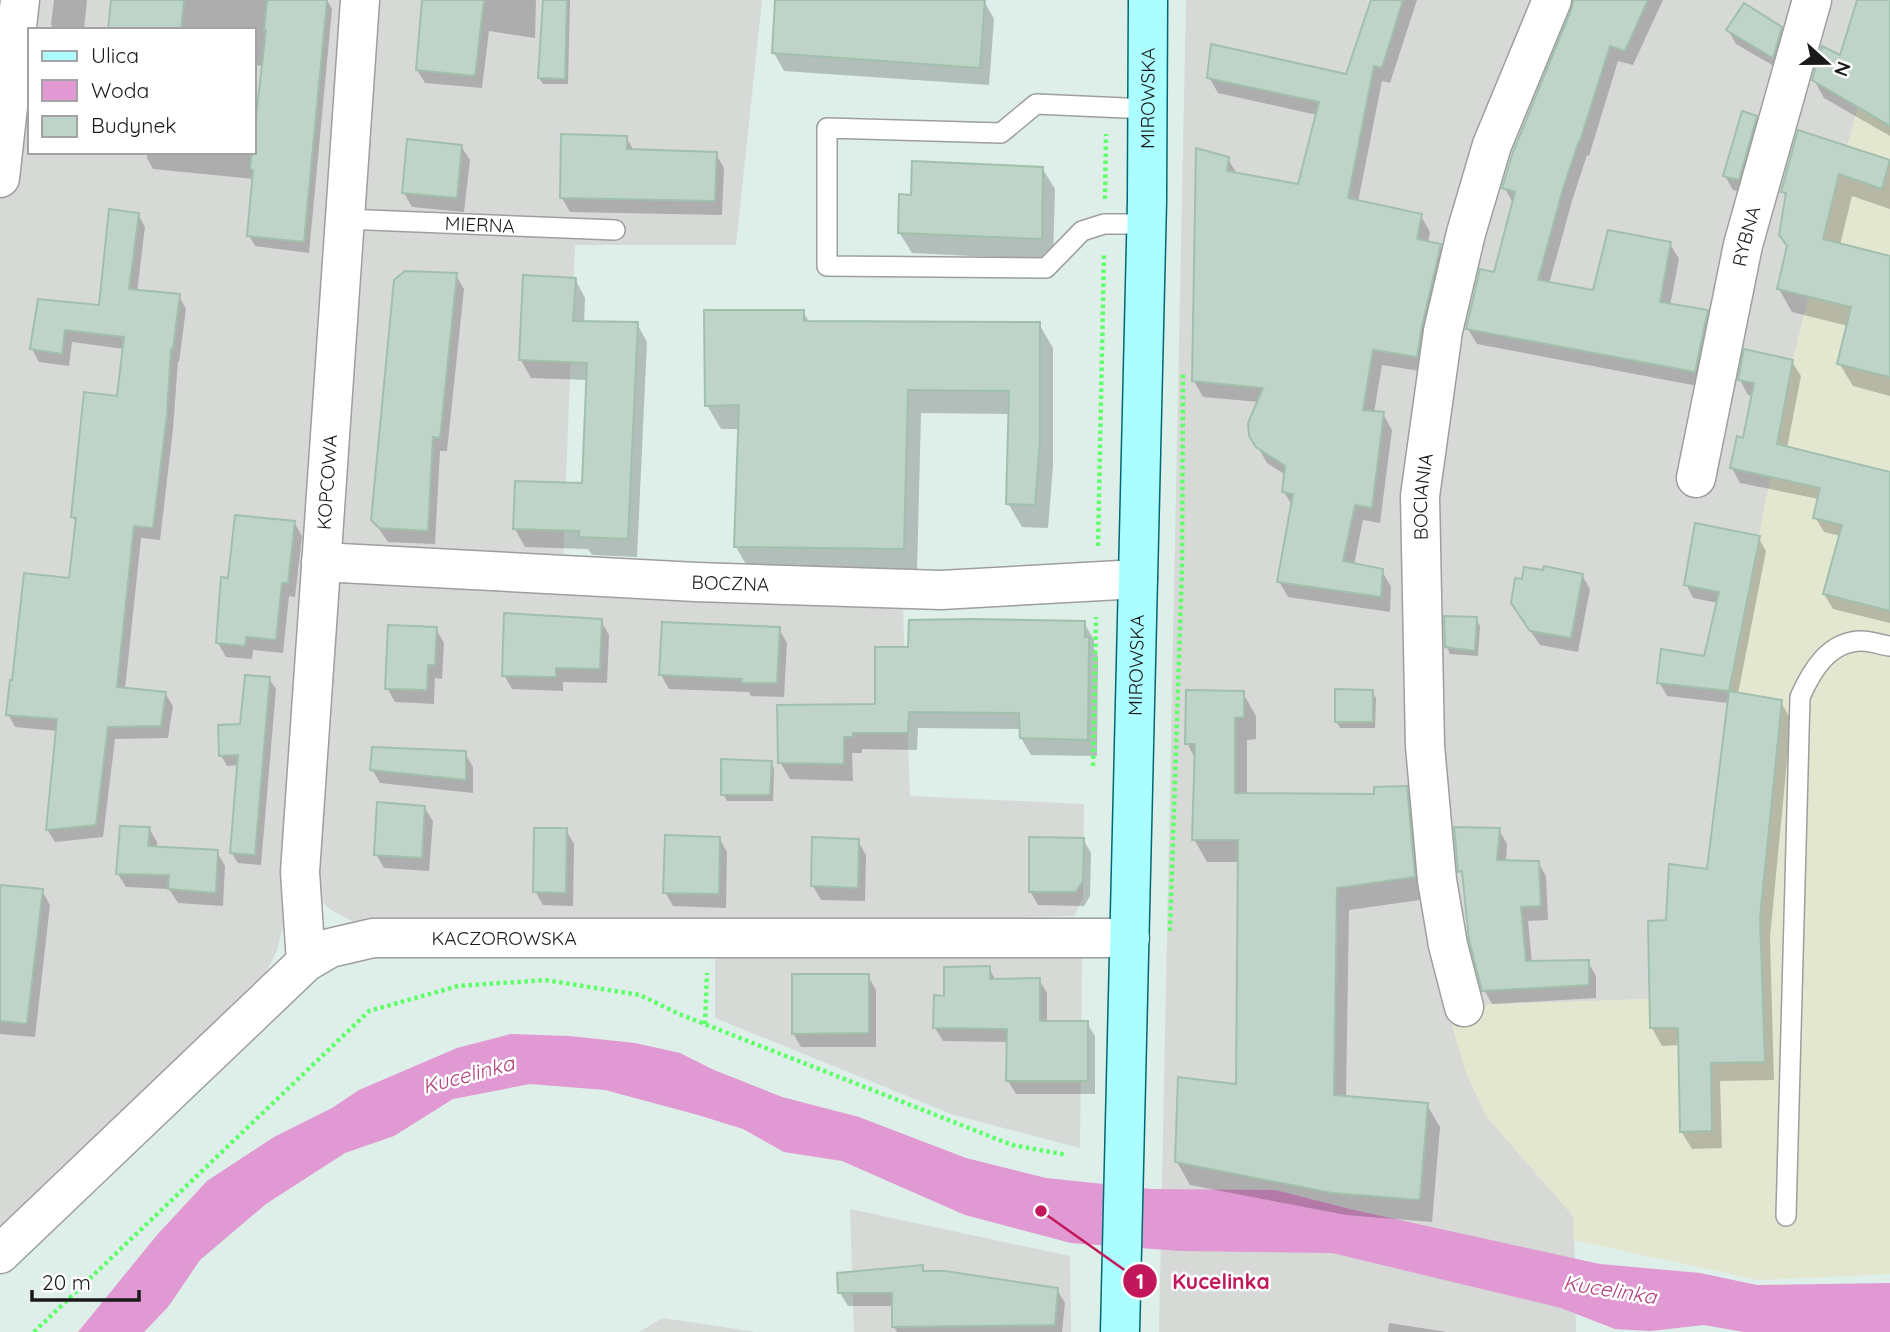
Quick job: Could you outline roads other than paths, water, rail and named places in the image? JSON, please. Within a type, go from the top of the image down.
[{"type":"street","points":[[0,178],[20,0]]},
{"type":"street","name":"KOPCOWA","points":[[306,962],[300,872],[360,0]]},
{"type":"street","name":"MIROWSKA","points":[[1120,1327],[1146,224],[1148,0]]},
{"type":"street","name":"BOCIANIA","points":[[1464,1007],[1448,945],[1437,880],[1426,760],[1420,496],[1443,331],[1466,233],[1492,145],[1552,0]]},
{"type":"street","name":"RYBNA","points":[[1696,478],[1743,245],[1812,0]]},
{"type":"street","name":"BOCZNA","points":[[321,562],[696,582],[941,590],[1138,579]]},
{"type":"street","name":"KACZOROWSKA","points":[[0,1254],[306,962],[330,948],[373,938],[1130,938]]},
{"type":"lane","points":[[1146,224],[1104,224],[1082,230],[1046,268],[827,266],[827,128],[1001,133],[1036,104],[1147,109]]},
{"type":"lane","name":"MIERNA","points":[[344,219],[615,230]]},
{"type":"lane","points":[[1786,1216],[1800,697],[1813,669],[1836,647],[1862,641],[1890,646]]},
{"type":"water","points":[[511,1034],[569,1036],[635,1043],[680,1053],[714,1070],[782,1097],[859,1117],[966,1158],[1046,1178],[1151,1189],[1275,1190],[1600,1264],[1700,1273],[1757,1285],[1890,1283],[1890,1332],[1744,1332],[1704,1325],[1650,1331],[1615,1329],[1561,1308],[1332,1253],[1181,1251],[1071,1243],[965,1215],[842,1161],[784,1152],[743,1129],[698,1115],[605,1090],[530,1084],[453,1099],[394,1136],[345,1153],[266,1204],[200,1260],[168,1307],[144,1332],[78,1332],[157,1235],[207,1181],[274,1137],[332,1108],[359,1090],[457,1048]]},
{"type":"place","name":"Kucelinka","points":[[1041,1211]]}]
